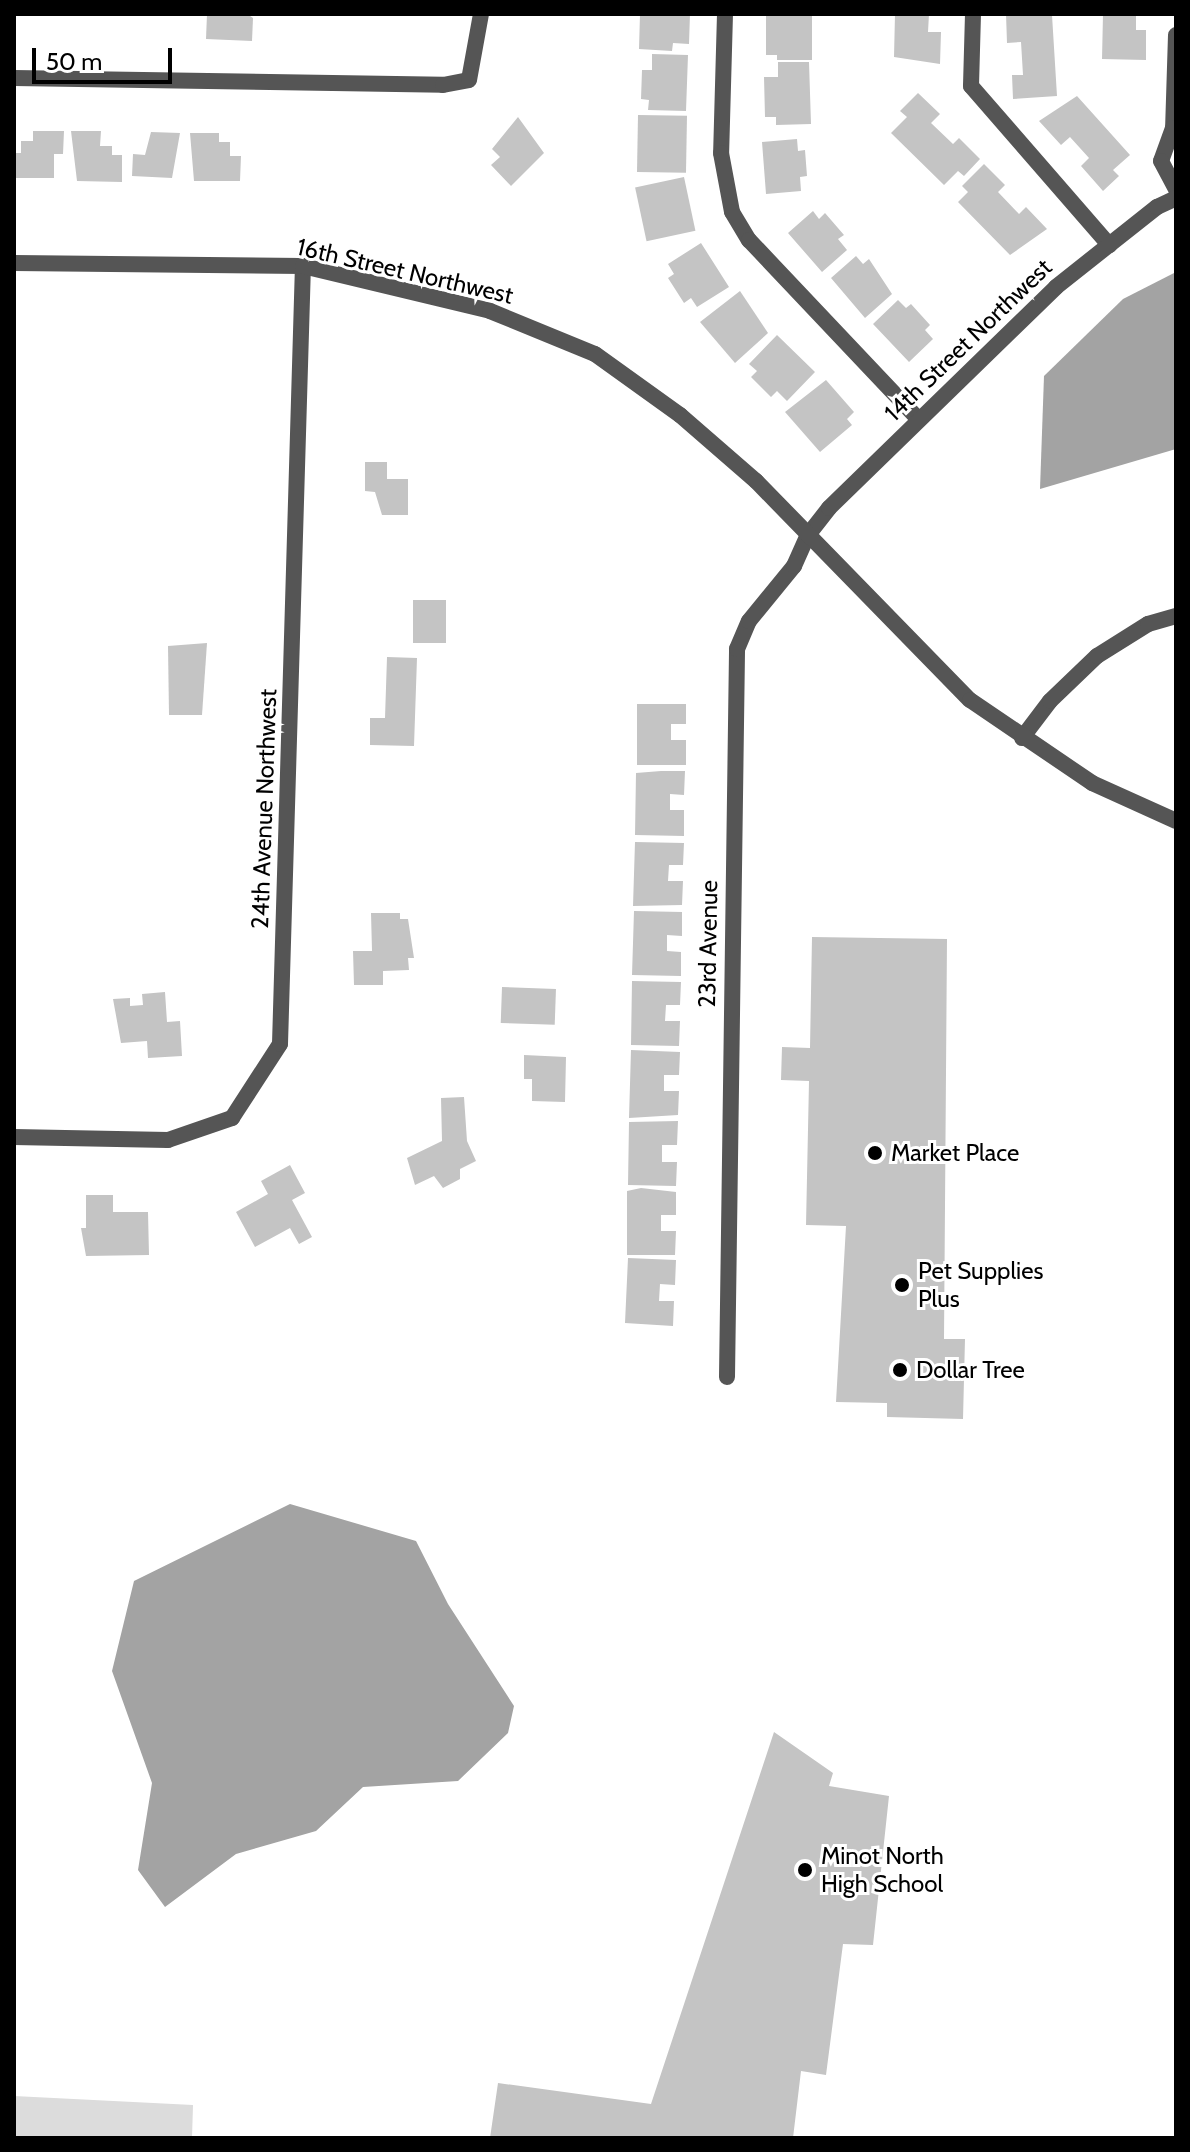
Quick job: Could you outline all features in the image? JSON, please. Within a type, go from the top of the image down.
[{"type":"street","points":[[14,78],[443,85],[469,80],[481,14]]},
{"type":"street","points":[[725,14],[721,153],[732,212],[749,240],[918,419]]},
{"type":"street","points":[[973,14],[971,86],[1109,245]]},
{"type":"street","points":[[1176,35],[1173,128],[1161,161],[1176,189]]},
{"type":"street","name":"14th Street Northwest","points":[[808,535],[918,419],[1056,287],[1176,198]]},
{"type":"street","name":"16th Street Northwest","points":[[14,263],[303,266],[490,311],[595,354],[680,415],[808,535],[970,700],[1092,783],[1176,821]]},
{"type":"street","name":"24th Avenue Northwest","points":[[14,1137],[168,1140],[232,1118],[280,1044],[303,266]]},
{"type":"street","name":"23rd Avenue","points":[[727,1377],[737,649],[749,621],[794,566],[808,535]]},
{"type":"street","points":[[1022,738],[1050,701],[1097,656],[1148,624],[1176,616]]},
{"type":"shaded area","points":[[1176,272],[1176,449],[1040,489],[1044,376],[1123,299]]},
{"type":"shaded area","points":[[290,1504],[416,1541],[448,1604],[514,1706],[508,1733],[458,1781],[363,1787],[316,1831],[236,1854],[165,1907],[138,1870],[152,1783],[112,1671],[134,1581]]},
{"type":"shaded area","points":[[14,2096],[193,2105],[192,2138],[14,2138]]},
{"type":"building","points":[[207,14],[247,14],[253,18],[252,41],[206,39]]},
{"type":"building","points":[[640,14],[690,14],[689,44],[673,43],[672,51],[639,49]]},
{"type":"building","points":[[766,14],[812,14],[812,60],[777,60],[777,55],[766,55]]},
{"type":"building","points":[[895,14],[929,14],[928,32],[941,32],[940,64],[894,57]]},
{"type":"building","points":[[1006,14],[1052,15],[1057,96],[1013,99],[1012,75],[1023,75],[1021,42],[1007,43]]},
{"type":"building","points":[[1103,14],[1136,14],[1136,30],[1146,30],[1146,60],[1102,59]]},
{"type":"building","points":[[652,54],[688,55],[686,111],[648,110],[649,100],[641,99],[642,70],[652,70]]},
{"type":"building","points":[[778,62],[809,62],[811,124],[776,125],[776,117],[765,117],[764,77],[778,77]]},
{"type":"building","points":[[918,93],[940,114],[931,123],[953,144],[959,138],[980,159],[964,176],[958,171],[944,185],[891,133],[907,117],[900,111]]},
{"type":"building","points":[[1077,96],[1130,155],[1113,170],[1119,176],[1103,191],[1081,166],[1089,158],[1070,137],[1061,145],[1039,121]]},
{"type":"building","points":[[638,115],[687,116],[686,173],[637,172]]},
{"type":"building","points":[[518,117],[544,153],[511,186],[491,165],[500,157],[492,149]]},
{"type":"building","points":[[33,131],[64,131],[63,154],[54,154],[54,178],[14,178],[14,153],[21,153],[21,141],[33,141]]},
{"type":"building","points":[[71,131],[101,131],[100,146],[112,146],[112,155],[122,155],[122,182],[77,181]]},
{"type":"building","points":[[151,132],[180,133],[172,178],[132,176],[133,154],[145,155]]},
{"type":"building","points":[[190,133],[219,133],[219,142],[230,142],[230,156],[241,156],[240,181],[194,181]]},
{"type":"building","points":[[797,139],[798,151],[805,150],[807,176],[800,177],[801,191],[766,194],[762,142]]},
{"type":"building","points":[[984,164],[1005,185],[998,192],[1019,214],[1026,207],[1047,229],[1010,255],[958,202],[968,192],[962,186]]},
{"type":"building","points":[[684,177],[695,231],[647,241],[635,187]]},
{"type":"building","points":[[813,211],[819,219],[825,213],[844,235],[838,239],[847,250],[822,272],[788,233]]},
{"type":"building","points":[[701,243],[729,287],[697,307],[691,298],[684,303],[668,278],[674,274],[668,264]]},
{"type":"building","points":[[856,256],[863,264],[869,259],[892,294],[865,318],[831,278]]},
{"type":"building","points":[[740,291],[768,333],[735,363],[700,322]]},
{"type":"building","points":[[898,300],[906,308],[911,304],[930,325],[925,330],[933,339],[909,362],[873,324]]},
{"type":"building","points":[[777,335],[815,372],[787,401],[777,391],[771,397],[751,377],[757,371],[749,364]]},
{"type":"building","points":[[826,380],[854,412],[847,419],[852,425],[820,452],[785,412]]},
{"type":"building","points":[[365,462],[387,462],[387,479],[408,479],[408,515],[382,515],[375,492],[365,491]]},
{"type":"building","points":[[413,600],[446,600],[446,643],[413,643]]},
{"type":"building","points":[[207,643],[202,715],[169,715],[168,646]]},
{"type":"building","points":[[387,657],[417,658],[414,746],[370,745],[370,718],[385,718]]},
{"type":"building","points":[[637,704],[686,704],[686,724],[671,724],[671,740],[686,740],[686,765],[637,765]]},
{"type":"building","points":[[685,771],[684,795],[670,794],[670,810],[684,810],[684,836],[635,835],[636,773]]},
{"type":"building","points":[[635,842],[684,843],[683,865],[669,865],[668,881],[683,881],[682,905],[633,906]]},
{"type":"building","points":[[634,911],[682,912],[682,936],[667,935],[667,951],[681,952],[681,976],[632,975]]},
{"type":"building","points":[[371,913],[400,913],[400,919],[408,919],[414,958],[408,958],[409,970],[383,971],[383,985],[354,985],[353,951],[372,951]]},
{"type":"building","name":"Market Place","points":[[812,937],[947,939],[944,1339],[965,1339],[963,1419],[887,1417],[887,1403],[836,1402],[846,1226],[806,1225],[809,1081],[781,1080],[782,1047],[810,1048]]},
{"type":"building","points":[[632,981],[681,982],[680,1005],[666,1005],[665,1021],[680,1021],[679,1046],[631,1045]]},
{"type":"building","points":[[502,987],[556,989],[555,1025],[501,1023]]},
{"type":"building","points":[[165,992],[167,1022],[180,1021],[182,1056],[148,1058],[147,1041],[121,1043],[113,999],[130,998],[130,1006],[143,1005],[142,994]]},
{"type":"building","points":[[631,1050],[680,1052],[679,1075],[664,1075],[664,1091],[679,1091],[678,1115],[629,1118]]},
{"type":"building","points":[[524,1055],[566,1057],[565,1102],[532,1101],[532,1079],[524,1079]]},
{"type":"building","points":[[464,1097],[467,1141],[476,1161],[460,1169],[460,1179],[443,1188],[434,1176],[415,1185],[407,1158],[442,1141],[441,1098]]},
{"type":"building","points":[[678,1121],[677,1145],[662,1145],[662,1162],[677,1162],[676,1186],[628,1185],[629,1122]]},
{"type":"building","points":[[290,1165],[305,1193],[292,1200],[312,1237],[299,1244],[290,1228],[255,1247],[236,1212],[268,1194],[261,1181]]},
{"type":"building","points":[[641,1188],[676,1192],[676,1215],[661,1215],[661,1231],[676,1231],[675,1255],[627,1255],[627,1191]]},
{"type":"building","points":[[86,1195],[113,1195],[113,1212],[148,1212],[149,1255],[86,1256],[81,1228],[86,1228]]},
{"type":"building","points":[[628,1258],[676,1260],[675,1285],[660,1284],[659,1301],[674,1301],[673,1326],[625,1323]]},
{"type":"building","name":"Minot North High School","points":[[774,1732],[833,1773],[829,1786],[889,1796],[873,1945],[843,1944],[826,2075],[801,2071],[793,2138],[490,2138],[498,2083],[651,2104]]},
{"type":"place","name":"Market Place","points":[[875,1153]]},
{"type":"place","name":"Pet Supplies Plus","points":[[902,1285]]},
{"type":"place","name":"Dollar Tree","points":[[900,1370]]},
{"type":"place","name":"Minot North High School","points":[[805,1870]]}]
